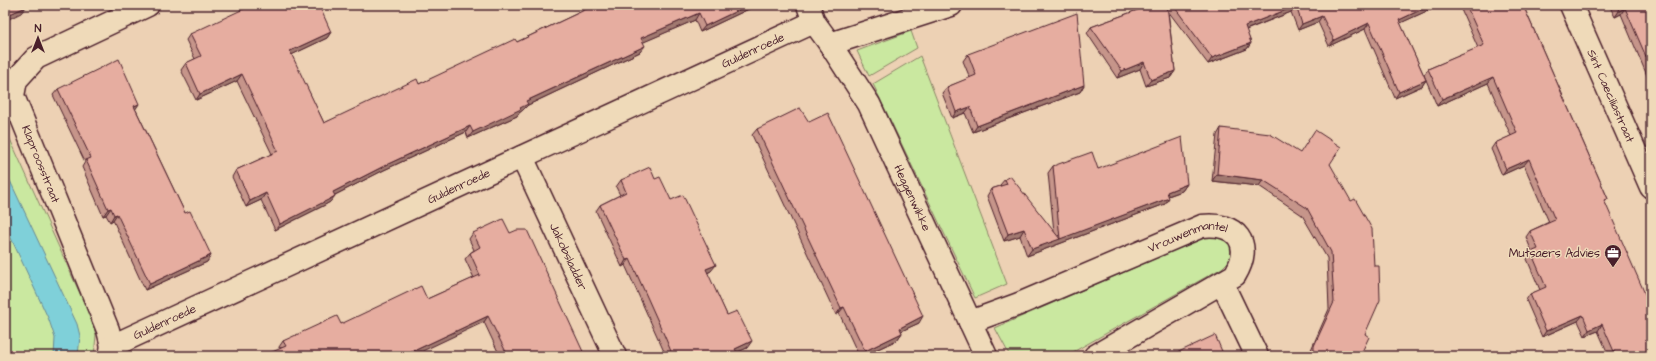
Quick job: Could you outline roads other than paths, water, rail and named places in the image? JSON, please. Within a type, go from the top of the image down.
[{"type":"street","name":"Klaproosstraat","points":[[111,351],[108,330],[13,96],[16,80],[36,58],[148,5]]},
{"type":"street","points":[[830,44],[951,5]]},
{"type":"street","name":"Sint Caeciliastraat","points":[[1571,5],[1651,187]]},
{"type":"street","name":"Guldenroede","points":[[111,351],[522,157],[811,14]]},
{"type":"street","name":"Heggenwikke","points":[[811,14],[869,104],[986,356]]},
{"type":"street","name":"Jakobsladder","points":[[522,157],[614,356]]},
{"type":"street","name":"Vrouwenmantel","points":[[970,322],[1019,304],[1202,226],[1216,224],[1233,230],[1240,240],[1243,254],[1240,266],[1235,275],[1095,356]]},
{"type":"street","points":[[1222,283],[1257,356]]},
{"type":"water","points":[[5,170],[77,324],[80,336],[78,356],[54,356],[55,338],[49,320],[5,225]]},
{"type":"place","name":"Mutsaers Advies","points":[[1613,268]]}]
